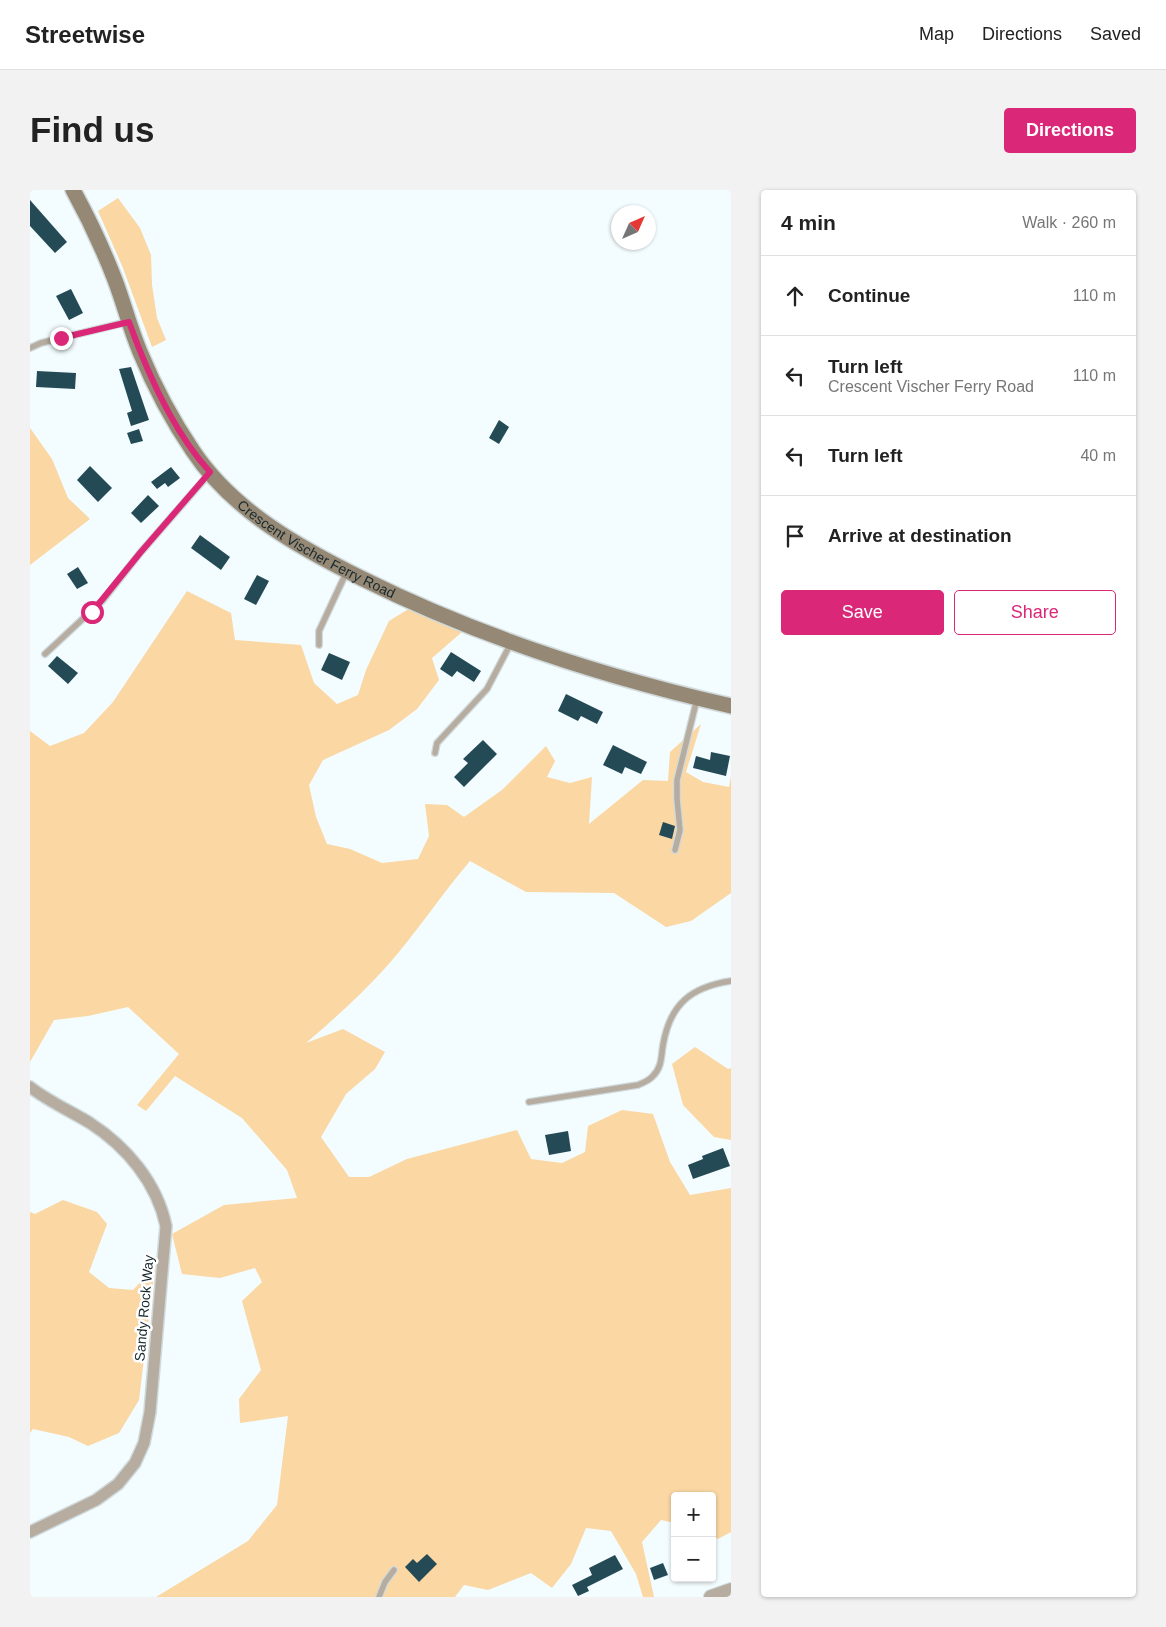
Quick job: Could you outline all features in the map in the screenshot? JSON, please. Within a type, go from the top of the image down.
[{"type":"main road","name":"Crescent Vischer Ferry Road","points":[[74,190],[114,278],[140,352],[165,404],[193,451],[210,472],[228,491],[268,525],[314,555],[407,601],[511,643],[576,666],[731,706]]},
{"type":"street","name":"Sandy Rock Way","points":[[30,1087],[92,1124],[126,1154],[148,1179],[156,1192],[162,1207],[166,1226],[150,1412],[144,1443],[135,1463],[118,1484],[96,1500],[30,1532]]},
{"type":"street","points":[[711,1597],[731,1590]]},
{"type":"lane","points":[[30,348],[41,342],[129,322]]},
{"type":"lane","points":[[45,654],[103,600],[140,553],[210,472]]},
{"type":"lane","points":[[319,645],[319,631],[347,571]]},
{"type":"lane","points":[[435,753],[437,743],[487,688],[511,643]]},
{"type":"lane","points":[[675,850],[680,830],[677,780],[697,698]]},
{"type":"lane","points":[[529,1102],[638,1085],[650,1079],[661,1062],[668,1024],[679,1006],[698,990],[709,985],[731,981]]},
{"type":"lane","points":[[379,1597],[385,1582],[394,1570]]},
{"type":"shaded area","points":[[118,198],[140,228],[151,255],[152,285],[157,318],[166,340],[152,347],[123,268],[98,211]]},
{"type":"shaded area","points":[[30,428],[52,459],[68,498],[90,519],[30,565]]},
{"type":"shaded area","points":[[187,591],[231,613],[235,640],[301,645],[314,683],[337,704],[358,695],[366,670],[389,621],[410,608],[462,632],[432,658],[439,680],[417,709],[389,730],[323,760],[309,785],[316,817],[327,844],[350,849],[382,863],[418,859],[429,836],[425,804],[447,805],[464,817],[502,790],[546,746],[555,761],[547,777],[570,783],[592,777],[589,824],[643,780],[668,781],[670,752],[701,724],[686,772],[703,782],[729,787],[731,776],[731,893],[691,921],[666,927],[614,893],[526,892],[470,861],[387,966],[348,1006],[306,1043],[343,1029],[385,1052],[375,1069],[346,1094],[321,1137],[349,1177],[369,1177],[407,1159],[517,1130],[531,1159],[562,1163],[585,1152],[588,1126],[622,1110],[653,1114],[670,1162],[690,1195],[731,1188],[731,1532],[718,1539],[716,1538],[716,1492],[671,1492],[671,1522],[661,1520],[642,1542],[654,1597],[643,1597],[636,1574],[611,1531],[586,1528],[571,1564],[552,1588],[531,1573],[488,1590],[464,1585],[455,1597],[156,1597],[248,1541],[277,1505],[288,1416],[240,1423],[239,1399],[261,1370],[242,1301],[262,1282],[255,1268],[220,1278],[182,1274],[172,1234],[224,1205],[297,1198],[287,1170],[242,1118],[175,1076],[146,1111],[137,1105],[179,1054],[128,1007],[88,1016],[54,1020],[30,1062],[30,731],[50,746],[84,733],[113,702]]},
{"type":"shaded area","points":[[695,1047],[728,1069],[731,1068],[731,1140],[714,1137],[683,1105],[672,1064]]},
{"type":"shaded area","points":[[63,1200],[97,1212],[107,1224],[89,1272],[109,1288],[133,1290],[155,1267],[139,1400],[119,1433],[88,1446],[69,1437],[33,1429],[30,1433],[30,1212],[35,1214]]},
{"type":"building","points":[[30,200],[67,242],[55,253],[30,226]]},
{"type":"building","points":[[71,289],[83,313],[69,320],[56,296]]},
{"type":"building","points":[[131,367],[149,420],[131,426],[127,413],[132,411],[119,369]]},
{"type":"building","points":[[37,371],[76,373],[75,389],[36,387]]},
{"type":"building","points":[[499,420],[509,427],[499,444],[489,438]]},
{"type":"building","points":[[139,429],[143,441],[131,444],[127,433]]},
{"type":"building","points":[[90,466],[112,488],[98,502],[77,480]]},
{"type":"building","points":[[171,467],[180,478],[168,487],[165,483],[157,489],[151,482]]},
{"type":"building","points":[[148,495],[159,506],[141,523],[131,513]]},
{"type":"building","points":[[200,535],[230,557],[221,570],[191,548]]},
{"type":"building","points":[[78,567],[88,583],[77,589],[67,574]]},
{"type":"building","points":[[257,575],[269,581],[256,605],[244,599]]},
{"type":"building","points":[[451,652],[481,671],[474,682],[457,671],[452,677],[440,669]]},
{"type":"building","points":[[329,653],[350,662],[342,680],[321,670]]},
{"type":"building","points":[[57,656],[78,673],[68,684],[48,666]]},
{"type":"building","points":[[566,694],[603,712],[597,724],[581,716],[578,721],[558,711]]},
{"type":"building","points":[[483,740],[497,754],[464,787],[454,777],[468,763],[463,759]]},
{"type":"building","points":[[613,745],[647,762],[641,774],[625,767],[622,774],[603,765]]},
{"type":"building","points":[[711,752],[730,756],[726,776],[693,768],[696,756],[710,760]]},
{"type":"building","points":[[663,822],[675,826],[672,839],[659,835]]},
{"type":"building","points":[[568,1131],[571,1151],[549,1155],[545,1135]]},
{"type":"building","points":[[723,1148],[730,1166],[693,1179],[688,1165],[703,1159],[702,1156]]},
{"type":"building","points":[[427,1554],[437,1564],[419,1582],[405,1567],[413,1559],[417,1563]]},
{"type":"building","points":[[615,1555],[623,1569],[587,1587],[589,1591],[578,1596],[572,1585],[592,1575],[589,1568]]},
{"type":"building","points":[[663,1563],[668,1575],[654,1580],[650,1568]]},
{"type":"route","points":[[61,338],[129,322],[140,352],[165,404],[193,451],[210,472],[92,612]]}]
